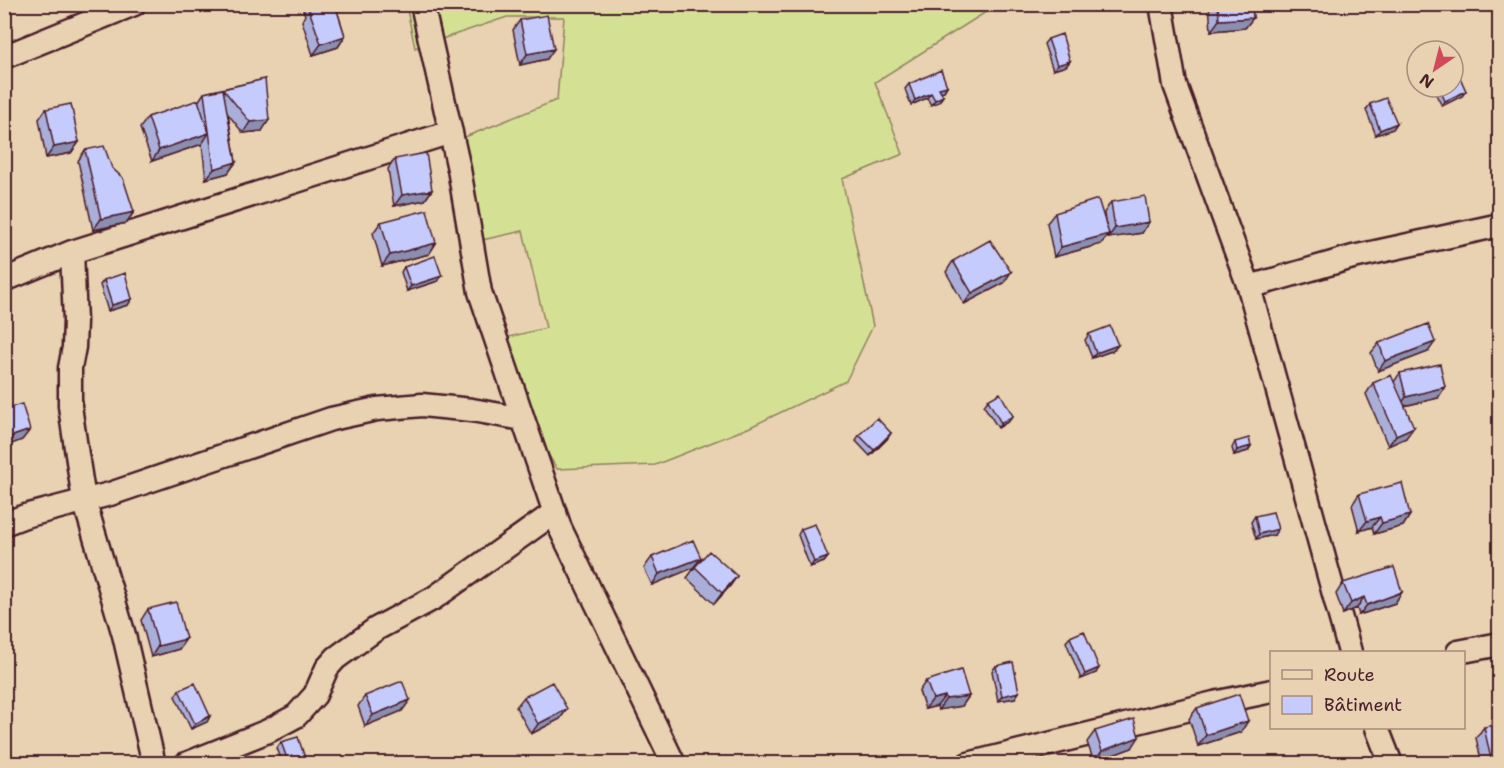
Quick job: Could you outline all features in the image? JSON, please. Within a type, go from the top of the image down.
[{"type":"street","points":[[4,57],[134,4]]},
{"type":"street","points":[[422,4],[459,169],[480,292],[565,539],[674,764]]},
{"type":"street","points":[[1161,4],[1175,85],[1249,287],[1350,651]]},
{"type":"street","points":[[4,280],[72,252],[451,132]]},
{"type":"street","points":[[1249,287],[1353,257],[1500,225]]},
{"type":"street","points":[[72,252],[75,321],[70,368],[70,406],[84,500],[124,635],[154,764]]},
{"type":"street","points":[[4,525],[25,516],[110,494],[331,419],[377,409],[422,405],[472,410],[524,419]]},
{"type":"street","points":[[186,764],[268,731],[296,716],[315,694],[327,668],[336,658],[375,629],[434,598],[555,512]]},
{"type":"street","points":[[1463,651],[1500,644]]},
{"type":"street","points":[[968,764],[1214,703],[1270,691]]},
{"type":"street","points":[[1377,729],[1391,764]]},
{"type":"green space","points":[[406,5],[997,5],[875,82],[903,154],[842,179],[873,326],[846,381],[748,428],[655,465],[557,469],[493,363],[489,342],[546,328],[523,231],[464,244],[445,145],[557,100],[564,17],[507,17],[415,48]]},
{"type":"building","points":[[312,4],[335,4],[345,36],[321,44],[309,10]]},
{"type":"building","points":[[1218,4],[1252,4],[1253,18],[1219,20]]},
{"type":"building","points":[[547,15],[554,49],[527,54],[520,20]]},
{"type":"building","points":[[1062,34],[1070,61],[1057,65],[1048,39]]},
{"type":"building","points":[[941,70],[947,86],[939,88],[943,96],[935,100],[931,93],[915,100],[909,84]]},
{"type":"building","points":[[265,79],[269,120],[250,122],[223,89]]},
{"type":"building","points":[[223,89],[236,162],[214,169],[204,93]]},
{"type":"building","points":[[1386,98],[1397,123],[1380,130],[1370,104]]},
{"type":"building","points":[[198,100],[209,133],[159,150],[148,117]]},
{"type":"building","points":[[71,104],[79,142],[54,147],[46,109]]},
{"type":"building","points":[[104,146],[112,168],[123,178],[134,212],[101,219],[85,150]]},
{"type":"building","points":[[426,153],[432,190],[402,195],[395,159]]},
{"type":"building","points":[[1145,196],[1149,222],[1115,228],[1111,202]]},
{"type":"building","points":[[1098,199],[1109,234],[1061,247],[1055,213]]},
{"type":"building","points":[[427,210],[436,243],[390,255],[381,222]]},
{"type":"building","points":[[990,240],[1011,272],[972,293],[953,261]]},
{"type":"building","points":[[435,256],[442,276],[411,286],[404,267]]},
{"type":"building","points":[[125,273],[132,299],[112,305],[104,280]]},
{"type":"building","points":[[1428,324],[1435,342],[1385,361],[1379,343]]},
{"type":"building","points":[[1110,326],[1118,345],[1096,353],[1089,334]]},
{"type":"building","points":[[1440,364],[1445,387],[1406,397],[1400,373]]},
{"type":"building","points":[[1391,375],[1414,427],[1396,435],[1373,383]]},
{"type":"building","points":[[1000,393],[1013,416],[1001,423],[988,400]]},
{"type":"building","points":[[22,404],[30,430],[4,439],[4,409]]},
{"type":"building","points":[[877,418],[891,433],[874,450],[859,435]]},
{"type":"building","points":[[1249,438],[1251,446],[1237,450],[1235,442]]},
{"type":"building","points":[[1402,483],[1410,515],[1382,523],[1380,517],[1367,521],[1359,494]]},
{"type":"building","points":[[1273,512],[1278,529],[1259,534],[1255,516]]},
{"type":"building","points":[[815,524],[828,557],[814,562],[801,529]]},
{"type":"building","points":[[693,540],[701,558],[659,574],[652,557]]},
{"type":"building","points":[[709,551],[737,576],[722,593],[695,567]]},
{"type":"building","points":[[1394,567],[1402,592],[1367,605],[1364,597],[1351,603],[1343,583]]},
{"type":"building","points":[[176,602],[186,639],[158,646],[148,609]]},
{"type":"building","points":[[1084,631],[1099,668],[1085,674],[1070,637]]},
{"type":"building","points":[[1013,662],[1019,692],[1002,696],[996,666]]},
{"type":"building","points":[[961,670],[969,696],[946,699],[945,696],[933,699],[926,681]]},
{"type":"building","points":[[402,681],[410,700],[373,715],[365,696]]},
{"type":"building","points":[[552,682],[567,709],[538,724],[524,697]]},
{"type":"building","points":[[195,683],[210,716],[195,724],[179,690]]},
{"type":"building","points":[[1239,694],[1248,721],[1206,735],[1197,708]]},
{"type":"building","points":[[1134,719],[1139,737],[1102,751],[1095,731]]},
{"type":"building","points":[[1500,724],[1500,761],[1492,764],[1484,727]]},
{"type":"building","points":[[298,737],[307,764],[289,764],[281,742]]}]
